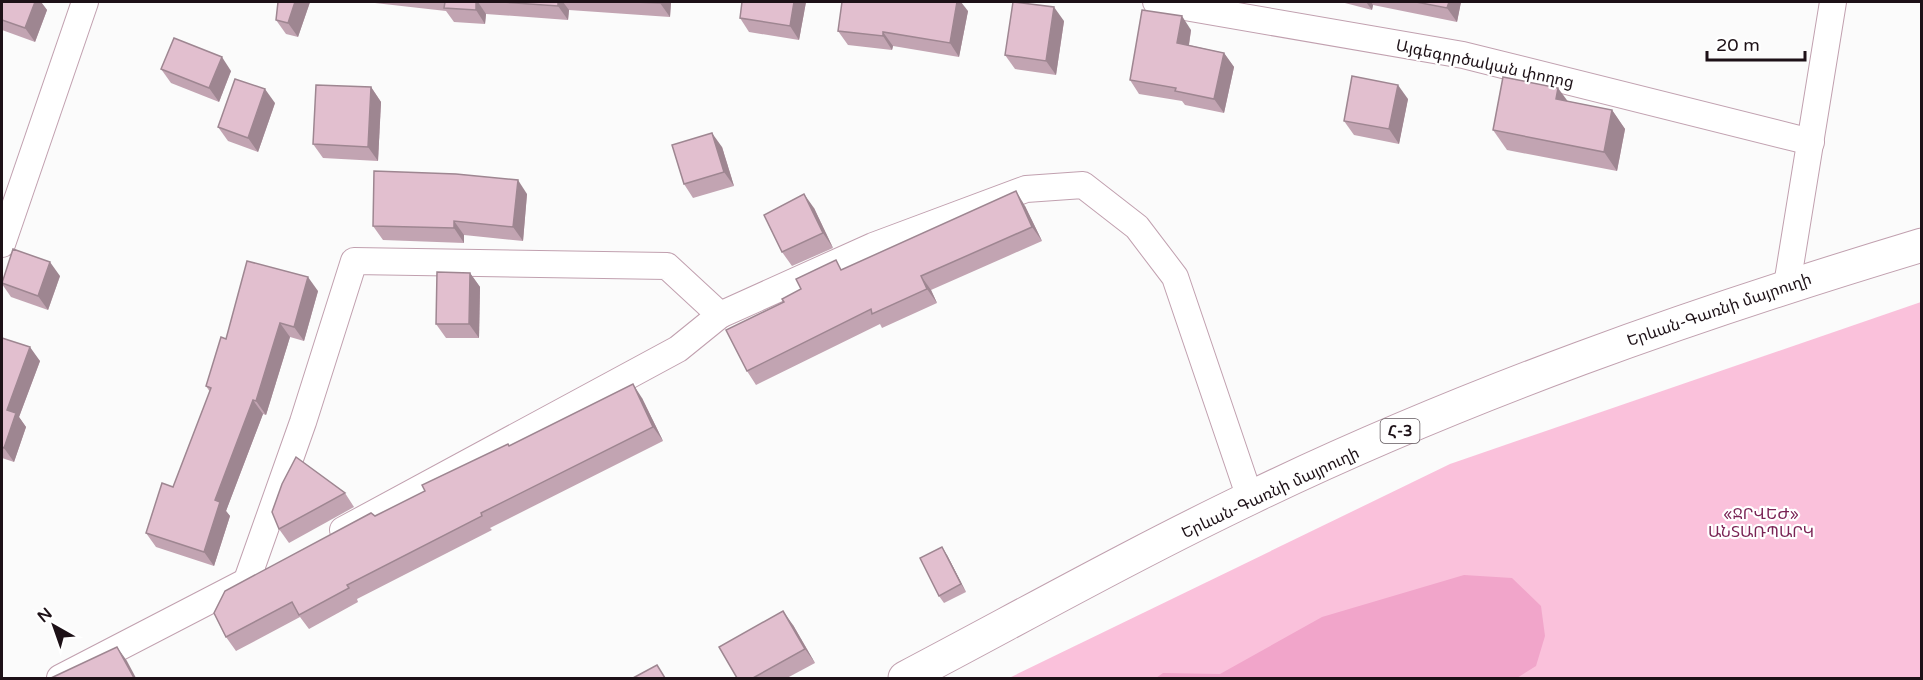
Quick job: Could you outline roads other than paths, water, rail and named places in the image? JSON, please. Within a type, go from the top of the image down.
[{"type":"main road","name":"Երևան-Գառնի մայրուղի","points":[[904,678],[1250,498],[1410,427],[1620,343],[1787,285],[1922,245]]},
{"type":"street","points":[[2,244],[85,2]]},
{"type":"street","name":"Այգեգործական փողոց","points":[[1156,2],[1463,55],[1811,142]]},
{"type":"street","points":[[1787,285],[1833,2]]},
{"type":"street","points":[[320,543],[678,349],[720,315],[873,246],[1026,189],[1083,185],[1137,227],[1175,278],[1250,498]]},
{"type":"street","points":[[246,583],[303,422],[354,261],[667,266],[720,315]]},
{"type":"street","points":[[60,678],[277,566]]},
{"type":"park label","name":"«ՋՐՎԵԺ» ԱՆՏԱՌՊԱՐԿ","points":[[1761,522]]}]
